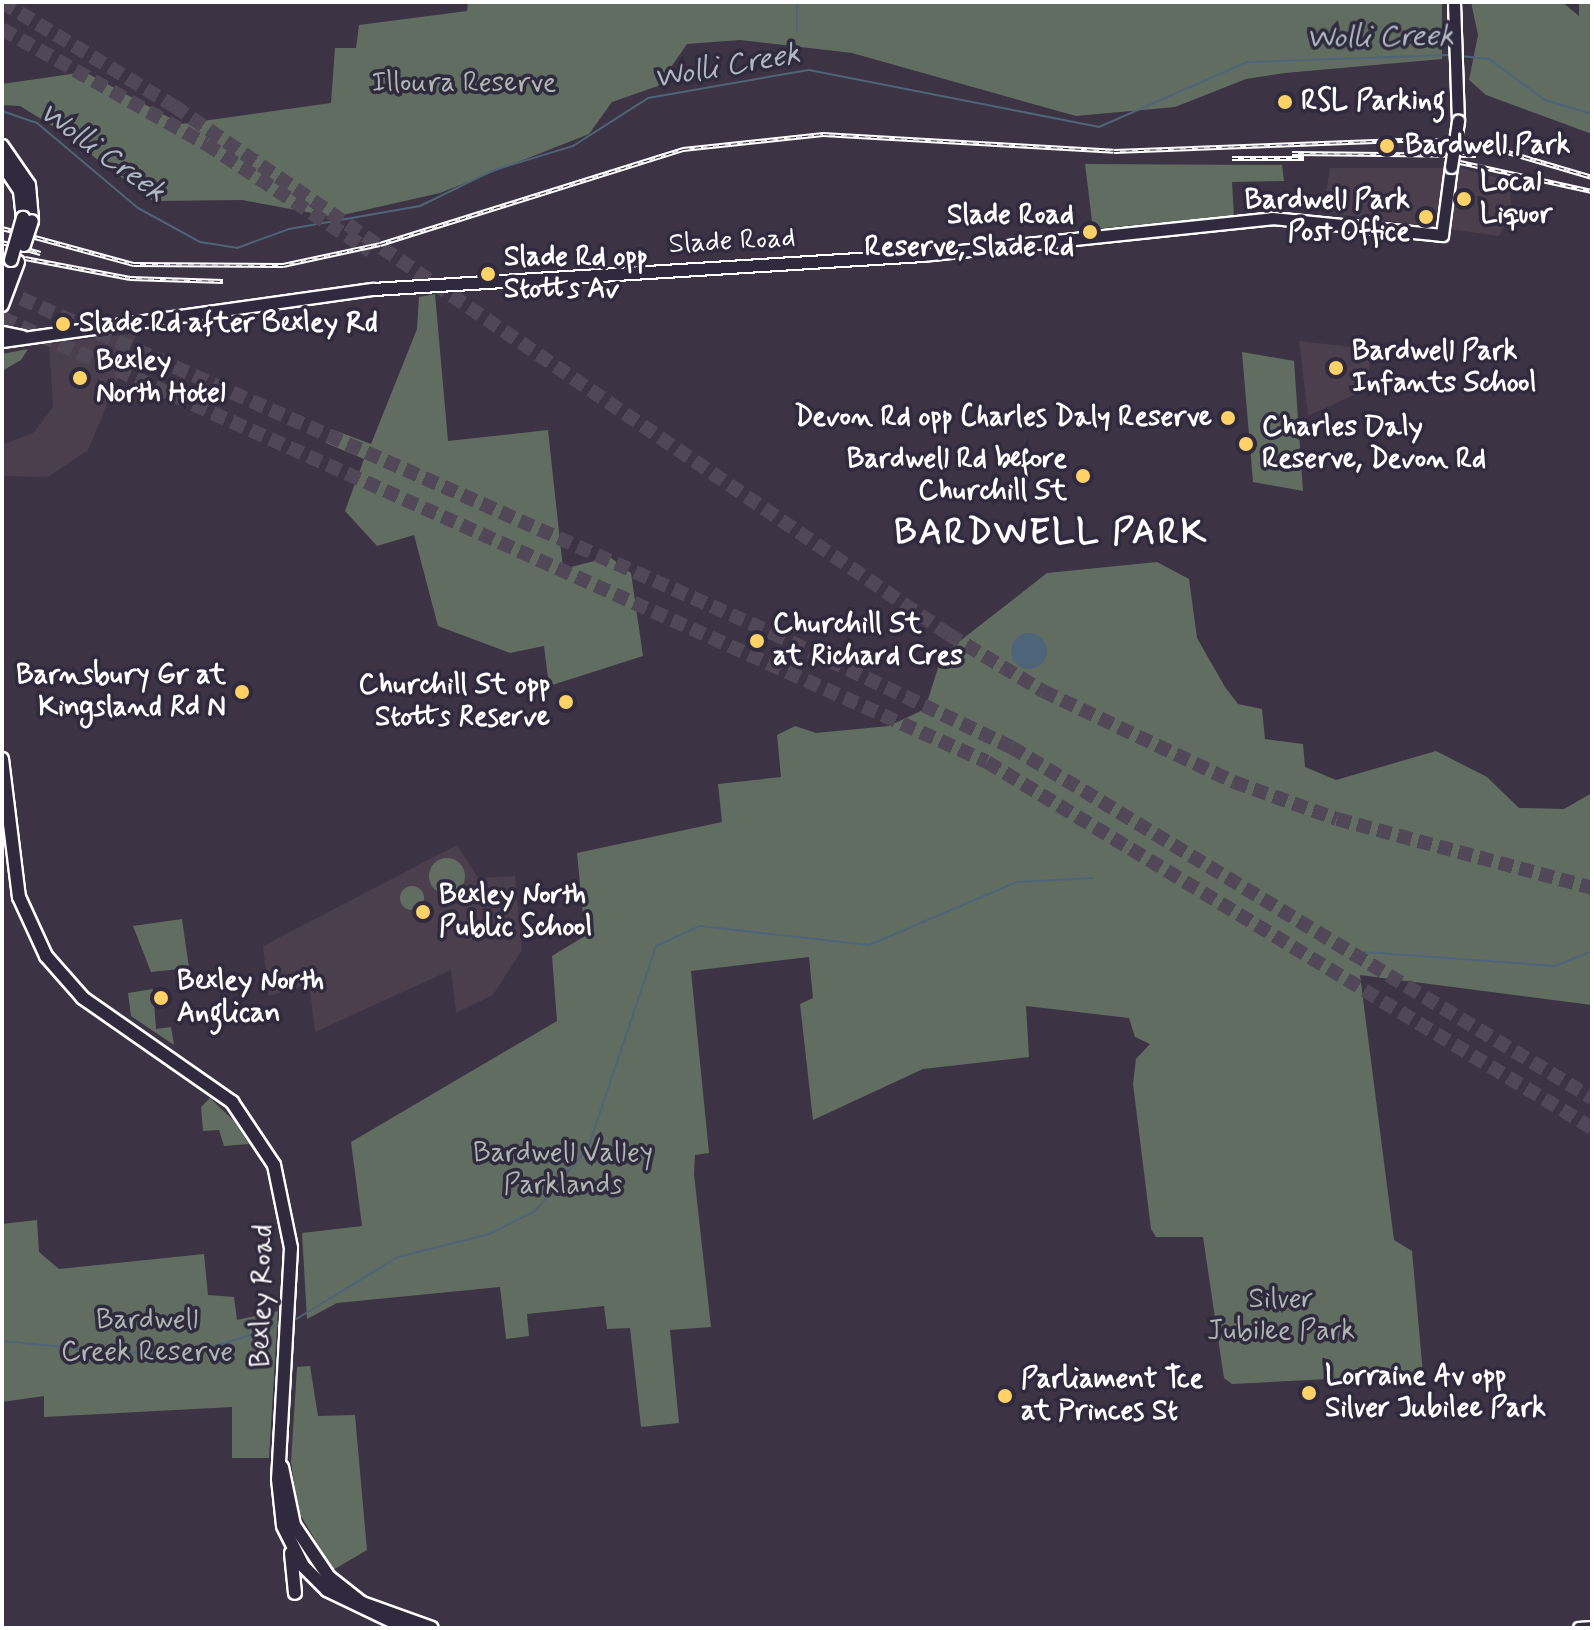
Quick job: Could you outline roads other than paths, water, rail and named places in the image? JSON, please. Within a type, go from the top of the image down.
[{"type":"main road","name":"Slade Road","points":[[2,341],[373,289],[922,255],[1252,220],[1442,235],[1458,121],[1454,2]]},
{"type":"main road","points":[[2,305],[28,220],[32,191],[3,147]]},
{"type":"main road","points":[[2,164],[20,191],[28,220]]},
{"type":"main road","points":[[2,284],[14,261]]},
{"type":"main road","name":"Slade Road","points":[[2,332],[26,336]]},
{"type":"main road","name":"Bexley Road","points":[[2,759],[19,897],[38,943],[83,998],[210,1084],[251,1125],[287,1205],[289,1307],[278,1502],[290,1542],[303,1566],[339,1599],[406,1628]]},
{"type":"main road","name":"Bexley Road","points":[[282,1467],[294,1525],[329,1577],[362,1603],[432,1628]]},
{"type":"main road","points":[[290,1542],[295,1593]]},
{"type":"street","points":[[1579,1628],[1592,1627]]},
{"type":"water","points":[[1029,633],[1041,639],[1047,651],[1041,663],[1029,669],[1017,663],[1011,651],[1017,639]]},
{"type":"waterway","points":[[797,2],[797,31]]},
{"type":"waterway","name":"Wolli Creek","points":[[2,111],[37,123],[138,208],[200,242],[237,248],[289,229],[420,206],[494,170],[573,146],[648,98],[809,70],[1099,127],[1247,62],[1450,55]]},
{"type":"waterway","name":"Wolli Creek","points":[[1461,56],[1489,59],[1545,100],[1592,114]]},
{"type":"waterway","points":[[293,1321],[398,1257],[489,1234],[535,1211],[588,1148],[656,946],[700,926],[869,945],[1017,882],[1093,878]]},
{"type":"waterway","points":[[1365,952],[1555,966],[1592,951]]},
{"type":"waterway","points":[[2,1341],[125,1353],[204,1350],[283,1324]]},
{"type":"tunnel","points":[[2,2],[174,106],[948,634],[1043,691],[1234,782],[1337,819],[1592,888]]},
{"type":"tunnel","points":[[2,29],[206,144],[370,251]]},
{"type":"tunnel","points":[[2,290],[772,633],[1011,747],[1592,1098]]},
{"type":"tunnel","points":[[2,318],[987,762],[1592,1128]]},
{"type":"railway","points":[[2,228],[134,264],[283,265],[380,244],[683,149],[823,134],[1114,151],[1427,139],[1501,150],[1592,177]]},
{"type":"railway","points":[[1292,153],[1476,155]]},
{"type":"railway","points":[[1232,158],[1304,158]]},
{"type":"railway","points":[[1460,162],[1592,191]]},
{"type":"railway","points":[[2,242],[40,253]]},
{"type":"railway","points":[[25,258],[130,278],[223,281]]},
{"type":"place","name":"RSL Parking","points":[[1285,102]]},
{"type":"place","name":"Bardwell Park","points":[[1387,146]]},
{"type":"place","name":"Local Liquor","points":[[1464,199]]},
{"type":"place","name":"Bardwell Park Post Office","points":[[1426,217]]},
{"type":"place","name":"Slade Road Reserve, Slade Rd","points":[[1090,232]]},
{"type":"place","name":"Slade Rd opp Stotts Av","points":[[488,274]]},
{"type":"place","name":"Slade Rd after Bexley Rd","points":[[63,324]]},
{"type":"place","name":"Bardwell Park Infants School","points":[[1336,368]]},
{"type":"place","name":"Bexley North Hotel","points":[[80,378]]},
{"type":"place","name":"Devon Rd opp Charles Daly Reserve","points":[[1228,418]]},
{"type":"place","name":"Charles Daly Reserve, Devon Rd","points":[[1246,444]]},
{"type":"place","name":"Bardwell Rd before Churchill St","points":[[1083,476]]},
{"type":"place","name":"Churchill St at Richard Cres","points":[[757,641]]},
{"type":"place","name":"Barnsbury Gr at Kingsland Rd N","points":[[242,692]]},
{"type":"place","name":"Churchill St opp Stotts Reserve","points":[[566,702]]},
{"type":"place","name":"Bexley North Public School","points":[[423,912]]},
{"type":"place","name":"Bexley North Anglican","points":[[161,998]]},
{"type":"place","name":"Lorraine Av opp Silver Jubilee Park","points":[[1309,1393]]},
{"type":"place","name":"Parliament Tce at Princes St","points":[[1005,1396]]},
{"type":"district","name":"BARDWELL PARK","points":[[1051,534]]},
{"type":"park label","name":"Illoura Reserve","points":[[464,84]]},
{"type":"park label","name":"Bardwell Valley Parklands","points":[[563,1170]]},
{"type":"park label","name":"Silver Jubilee Park","points":[[1281,1316]]},
{"type":"park label","name":"Bardwell Creek Reserve","points":[[147,1337]]}]
